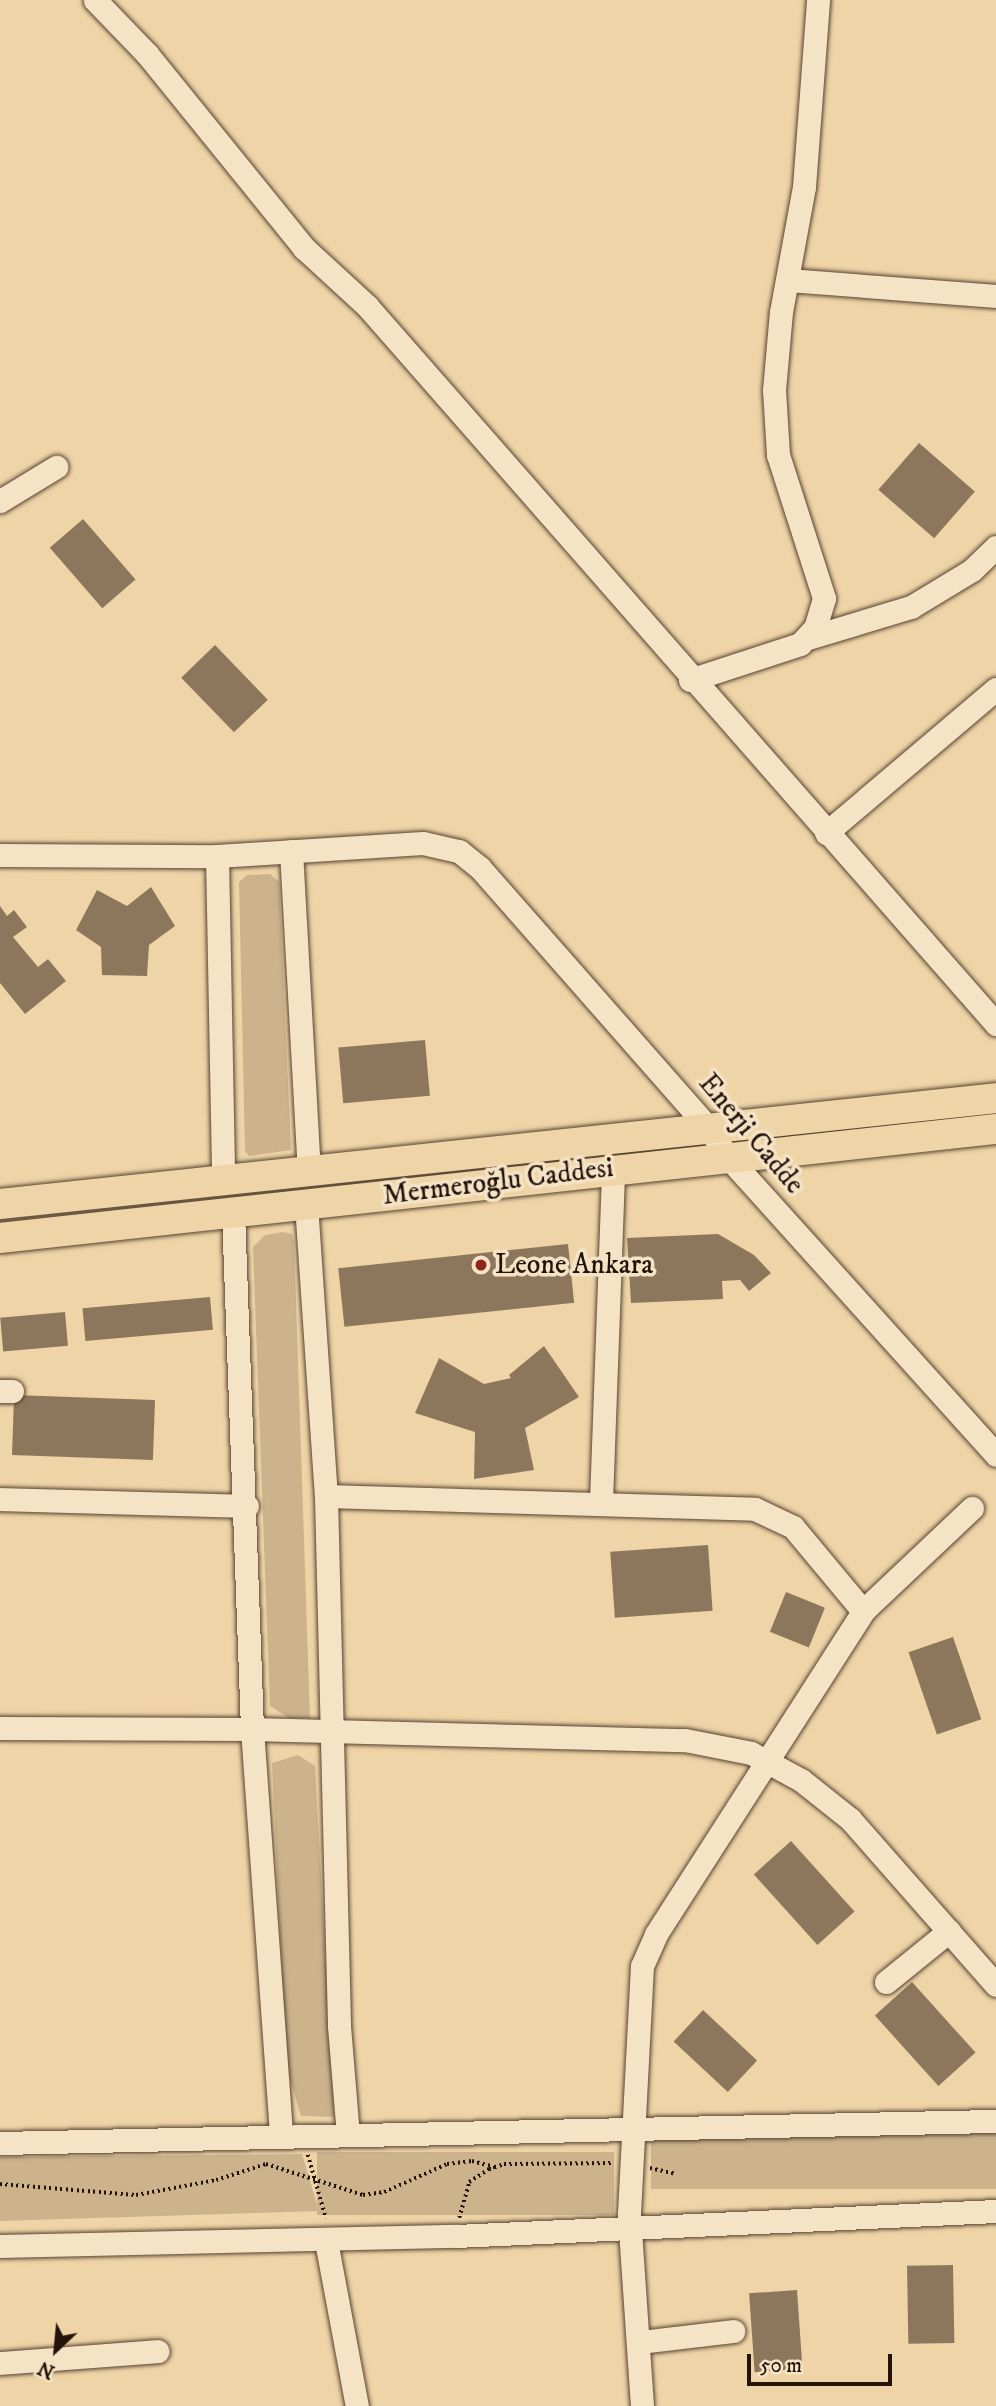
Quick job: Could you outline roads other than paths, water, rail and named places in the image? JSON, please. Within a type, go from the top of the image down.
[{"type":"main road","name":"Mermeroğlu Caddesi","points":[[0,1204],[309,1169],[996,1098]]},
{"type":"main road","name":"Mermeroğlu Caddesi","points":[[0,1238],[613,1167],[996,1129]]},
{"type":"street","points":[[95,0],[148,54],[304,248],[367,306],[690,680],[996,1024]]},
{"type":"street","points":[[808,638],[821,612],[823,585],[785,477],[776,433],[774,390],[788,280],[804,187],[818,0]]},
{"type":"street","points":[[788,280],[996,296]]},
{"type":"street","points":[[0,501],[56,467]]},
{"type":"street","points":[[690,680],[784,651],[808,638],[911,607],[972,570],[996,547]]},
{"type":"street","points":[[826,833],[996,689]]},
{"type":"street","name":"Enerji Cadde","points":[[291,851],[423,843],[459,851],[480,868],[710,1129],[727,1156],[996,1455]]},
{"type":"street","points":[[0,855],[217,856],[291,851],[309,1169]]},
{"type":"street","points":[[217,856],[223,1179]]},
{"type":"street","points":[[601,1501],[613,1167]]},
{"type":"street","points":[[306,1204],[326,1496],[338,2026],[348,2134]]},
{"type":"street","points":[[233,1213],[247,1506],[252,1729],[292,2135]]},
{"type":"street","points":[[326,1496],[720,1506],[773,1516],[793,1527],[818,1552],[863,1611]]},
{"type":"street","points":[[0,1499],[247,1506]]},
{"type":"street","points":[[642,2406],[631,2230],[631,2163],[638,1983],[648,1948],[863,1611],[972,1508]]},
{"type":"street","points":[[0,1728],[252,1729],[685,1740],[769,1760],[850,1819],[949,1931],[991,1969]]},
{"type":"street","points":[[886,1982],[949,1931]]},
{"type":"street","points":[[0,2143],[996,2121]]},
{"type":"street","points":[[0,2246],[329,2240],[631,2230],[996,2211]]},
{"type":"street","points":[[329,2240],[357,2406]]},
{"type":"street","points":[[640,2342],[733,2331]]},
{"type":"street","points":[[0,2363],[158,2351]]},
{"type":"place","name":"Leone Ankara","points":[[481,1265]]}]
